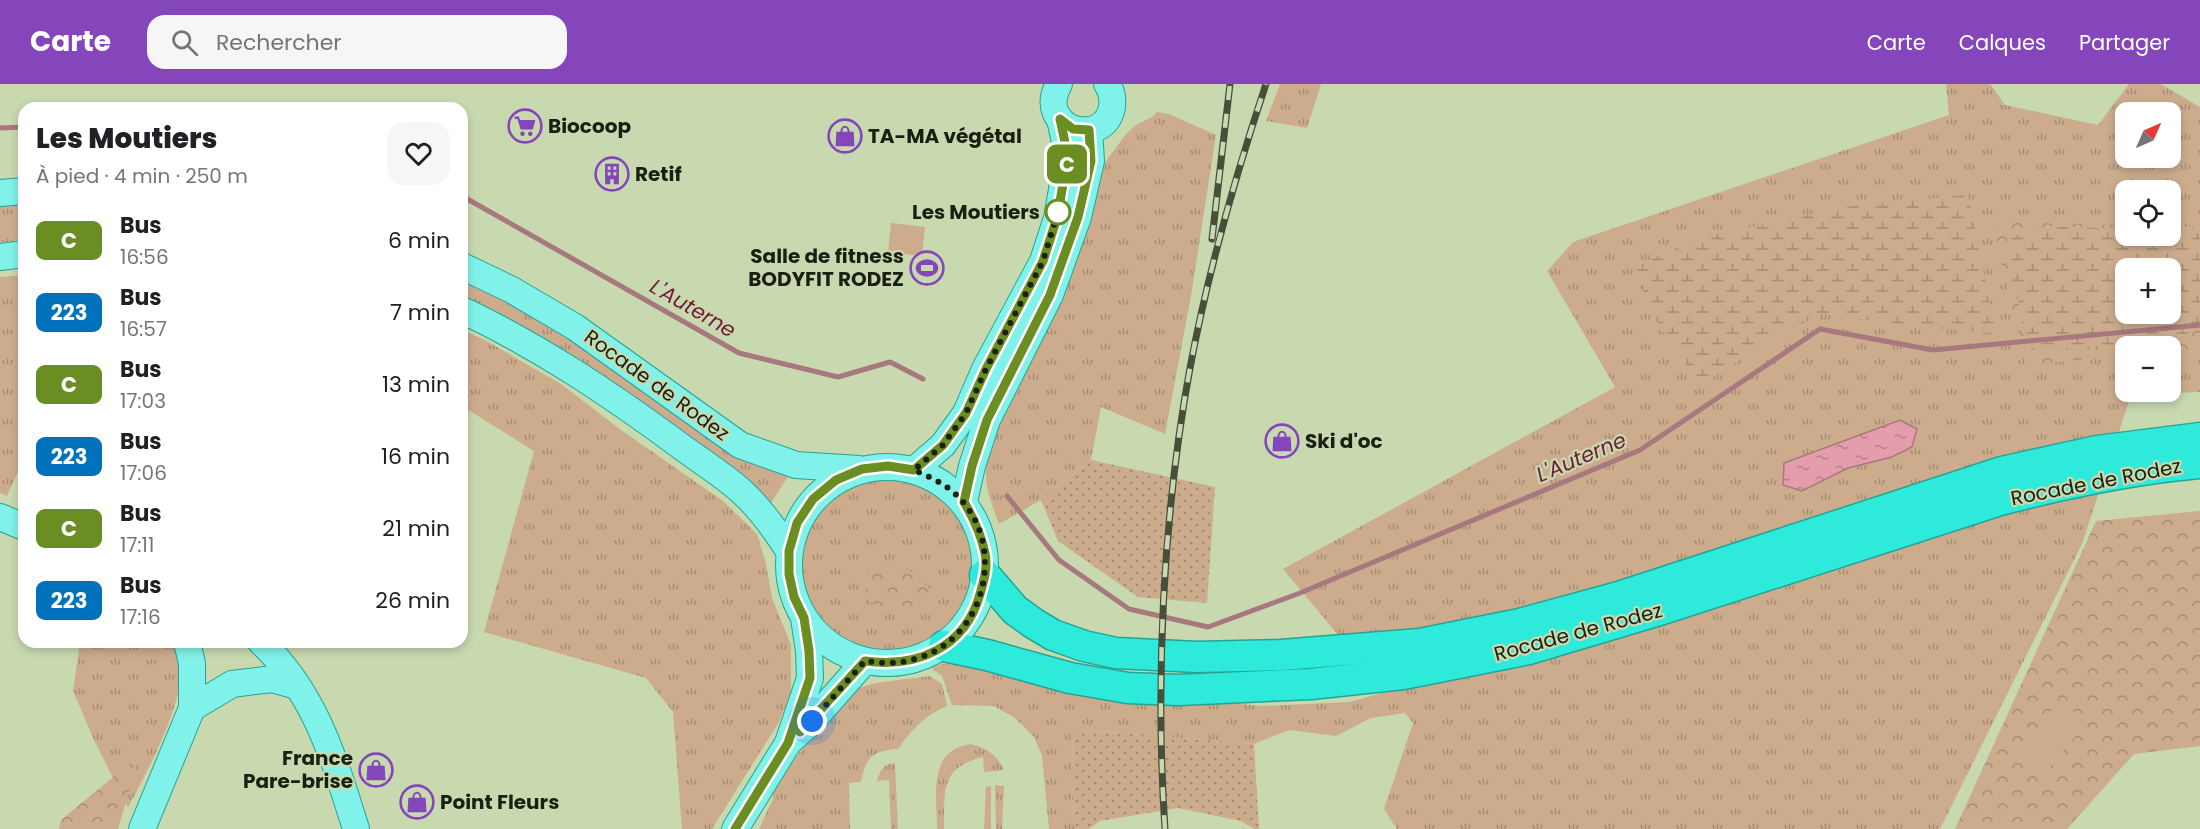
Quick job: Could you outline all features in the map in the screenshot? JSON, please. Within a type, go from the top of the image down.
[{"type":"highway","name":"Rocade de Rodez","points":[[986,575],[1016,610],[1053,635],[1116,654],[1197,657],[1281,655],[1420,644],[1520,624],[1619,597],[2002,472],[2097,451],[2200,438]]},
{"type":"highway","name":"Rocade de Rodez","points":[[944,646],[987,655],[1070,678],[1128,688],[1178,690],[1311,684],[1403,674],[1529,649],[1653,612],[2000,500],[2057,485],[2169,466],[2200,464]]},
{"type":"highway","points":[[1653,612],[1701,609],[1889,551],[2066,504]]},
{"type":"main road","points":[[914,470],[943,445],[966,413],[986,369],[1043,261],[1057,218],[1068,156],[1060,119],[1053,102],[1054,93],[1059,84]]},
{"type":"main road","points":[[1060,119],[1073,129],[1089,130],[1102,124],[1111,112],[1112,95],[1107,84]]},
{"type":"main road","points":[[964,502],[972,466],[987,420],[1050,295],[1078,217],[1091,161],[1089,130]]},
{"type":"main road","points":[[0,193],[18,192]]},
{"type":"main road","points":[[0,257],[18,255]]},
{"type":"main road","name":"Rocade de Rodez","points":[[468,269],[575,327],[740,445],[796,465],[862,469]]},
{"type":"main road","name":"Rocade de Rodez","points":[[468,313],[501,328],[570,369],[656,428],[740,490],[768,520],[789,551]]},
{"type":"main road","points":[[888,466],[914,470],[941,482],[964,502],[978,527],[986,555],[986,575],[976,608],[962,629],[944,646],[926,656],[906,662],[885,664],[865,661],[841,652],[820,637],[804,618],[794,597],[789,574],[789,551],[797,523],[813,499],[836,480],[862,469],[888,466]]},
{"type":"main road","points":[[0,507],[18,514]]},
{"type":"main road","points":[[0,517],[18,524]]},
{"type":"main road","points":[[735,829],[788,743],[810,678],[804,618]]},
{"type":"main road","points":[[142,829],[192,708],[192,663],[188,648]]},
{"type":"main road","points":[[267,648],[283,664],[314,712],[334,759],[356,829]]},
{"type":"main road","points":[[788,743],[812,721],[865,661]]},
{"type":"main road","points":[[192,708],[232,684],[272,679],[297,686]]},
{"type":"green space","points":[[1280,84],[1321,84],[1307,128],[1266,121]]},
{"type":"green space","points":[[1946,84],[1990,84],[2005,105],[2098,125],[2115,103],[2115,168],[2181,168],[2181,102],[2115,102],[2129,84],[2161,84],[2200,107],[2200,392],[2181,393],[2181,336],[2115,336],[2115,402],[2129,402],[2082,544],[1940,829],[1397,829],[1384,809],[1413,723],[1405,713],[1371,718],[1336,736],[1289,730],[1254,744],[1072,729],[1074,829],[1049,829],[1042,756],[1034,737],[1015,718],[994,706],[952,705],[942,676],[931,668],[942,664],[960,663],[1196,700],[1262,706],[1349,702],[1386,692],[1283,569],[1615,387],[1547,271],[1573,242],[1949,115]]},
{"type":"green space","points":[[1157,112],[1169,114],[1216,135],[1191,296],[1165,434],[1101,407],[1091,460],[1041,500],[999,524],[987,486],[988,446],[1086,229],[1106,161],[1126,134]]},
{"type":"green space","points":[[1968,195],[1996,333],[1931,328],[1822,314],[1780,334],[1701,385],[1659,326],[1633,267],[1703,237],[1852,206]]},
{"type":"green space","points":[[18,204],[18,240],[0,243],[0,205]]},
{"type":"green space","points":[[1991,222],[2115,225],[2115,246],[2181,246],[2181,226],[2200,227],[2200,349],[2181,350],[2181,336],[2115,336],[2115,357],[2026,365]]},
{"type":"green space","points":[[891,223],[925,227],[922,256],[888,252]]},
{"type":"green space","points":[[2046,226],[2115,229],[2115,246],[2181,246],[2181,232],[2200,233],[2200,329],[2180,336],[2115,336],[2115,345],[2027,350],[2007,238]]},
{"type":"green space","points":[[18,276],[18,471],[7,496],[0,493],[0,277]]},
{"type":"green space","points":[[468,282],[527,310],[791,472],[771,503],[612,381],[533,331],[468,299]]},
{"type":"green space","points":[[468,333],[561,384],[621,430],[723,501],[757,534],[766,564],[772,598],[791,645],[791,693],[779,722],[712,829],[682,829],[673,712],[646,678],[484,632],[534,451],[468,410]]},
{"type":"green space","points":[[1091,460],[1215,487],[1207,603],[1138,597],[1058,541],[1041,500]]},
{"type":"green space","points":[[887,479],[919,486],[947,504],[965,532],[972,564],[965,596],[947,624],[919,642],[887,649],[855,642],[827,624],[809,596],[802,564],[809,532],[827,504],[855,486]]},
{"type":"green space","points":[[2200,511],[2200,746],[2134,754],[2067,829],[1955,829],[2096,521]]},
{"type":"green space","points":[[873,564],[900,566],[917,576],[931,590],[924,612],[893,615],[867,600],[864,575]]},
{"type":"green space","points":[[79,648],[176,648],[180,660],[181,677],[172,715],[128,808],[94,740],[73,691]]},
{"type":"green space","points":[[930,676],[942,684],[947,706],[920,723],[898,749],[882,751],[872,756],[865,766],[861,782],[849,783],[850,829],[759,829],[773,799],[772,792],[824,720],[847,696],[857,689],[873,684]]},
{"type":"green space","points":[[2060,700],[2087,723],[2042,776],[2016,754]]},
{"type":"green space","points":[[1072,729],[1254,744],[1259,829],[1254,829],[1241,821],[1178,808],[1100,821],[1089,829],[1074,829]]},
{"type":"green space","points":[[970,744],[990,752],[1004,770],[984,772],[983,757],[958,768],[947,783],[944,829],[937,829],[936,789],[941,765],[956,748]]},
{"type":"green space","points":[[140,755],[118,829],[59,829],[61,820]]},
{"type":"green space","points":[[895,763],[898,829],[891,829],[889,780],[877,781],[883,768]]},
{"type":"green space","points":[[995,785],[1004,786],[1002,829],[996,829]]},
{"type":"green space","points":[[991,786],[991,829],[984,829],[986,787]]},
{"type":"water","points":[[1900,420],[1917,429],[1912,447],[1892,457],[1848,468],[1802,491],[1783,485],[1784,463]]},
{"type":"waterway","name":"L'Auterne","points":[[0,128],[18,127]]},
{"type":"waterway","name":"L'Auterne","points":[[468,199],[739,353],[838,377],[890,362],[923,379]]},
{"type":"waterway","name":"L'Auterne","points":[[1007,496],[1059,560],[1129,609],[1208,627],[1300,593],[1640,450],[1820,329],[1933,350],[2200,325]]},
{"type":"railway","points":[[1212,239],[1230,84]]},
{"type":"railway","points":[[1165,829],[1161,657],[1173,481],[1197,332],[1233,189],[1266,84]]},
{"type":"bus line","name":"C","points":[[735,829],[788,743],[810,678],[804,618],[794,597],[789,574],[789,551],[797,523],[813,499],[836,480],[862,469],[888,466],[914,470],[943,445],[966,413],[986,369],[1043,261],[1057,218],[1068,156],[1060,119],[1073,129],[1089,130],[1091,161],[1078,217],[1050,295],[987,420],[972,466],[964,502],[978,527],[986,555],[986,575],[976,608],[962,629],[944,646],[926,656],[906,662],[885,664],[865,661],[800,732]]},
{"type":"place","name":"Biocoop","points":[[525,126]]},
{"type":"place","name":"TA-MA végétal","points":[[845,136]]},
{"type":"place","name":"Retif","points":[[612,174]]},
{"type":"place","name":"Les Moutiers","points":[[1058,212]]},
{"type":"place","name":"Salle de fitness BODYFIT RODEZ","points":[[927,268]]},
{"type":"place","name":"Ski d'oc","points":[[1282,441]]},
{"type":"place","name":"France Pare-brise","points":[[376,770]]},
{"type":"place","name":"Point Fleurs","points":[[417,802]]},
{"type":"route","points":[[812,721],[865,661],[885,664],[906,662],[926,656],[944,646],[962,629],[976,608],[986,575],[986,555],[978,527],[964,502],[941,482],[914,470],[943,445],[966,413],[986,369],[1043,261],[1058,212]]}]
